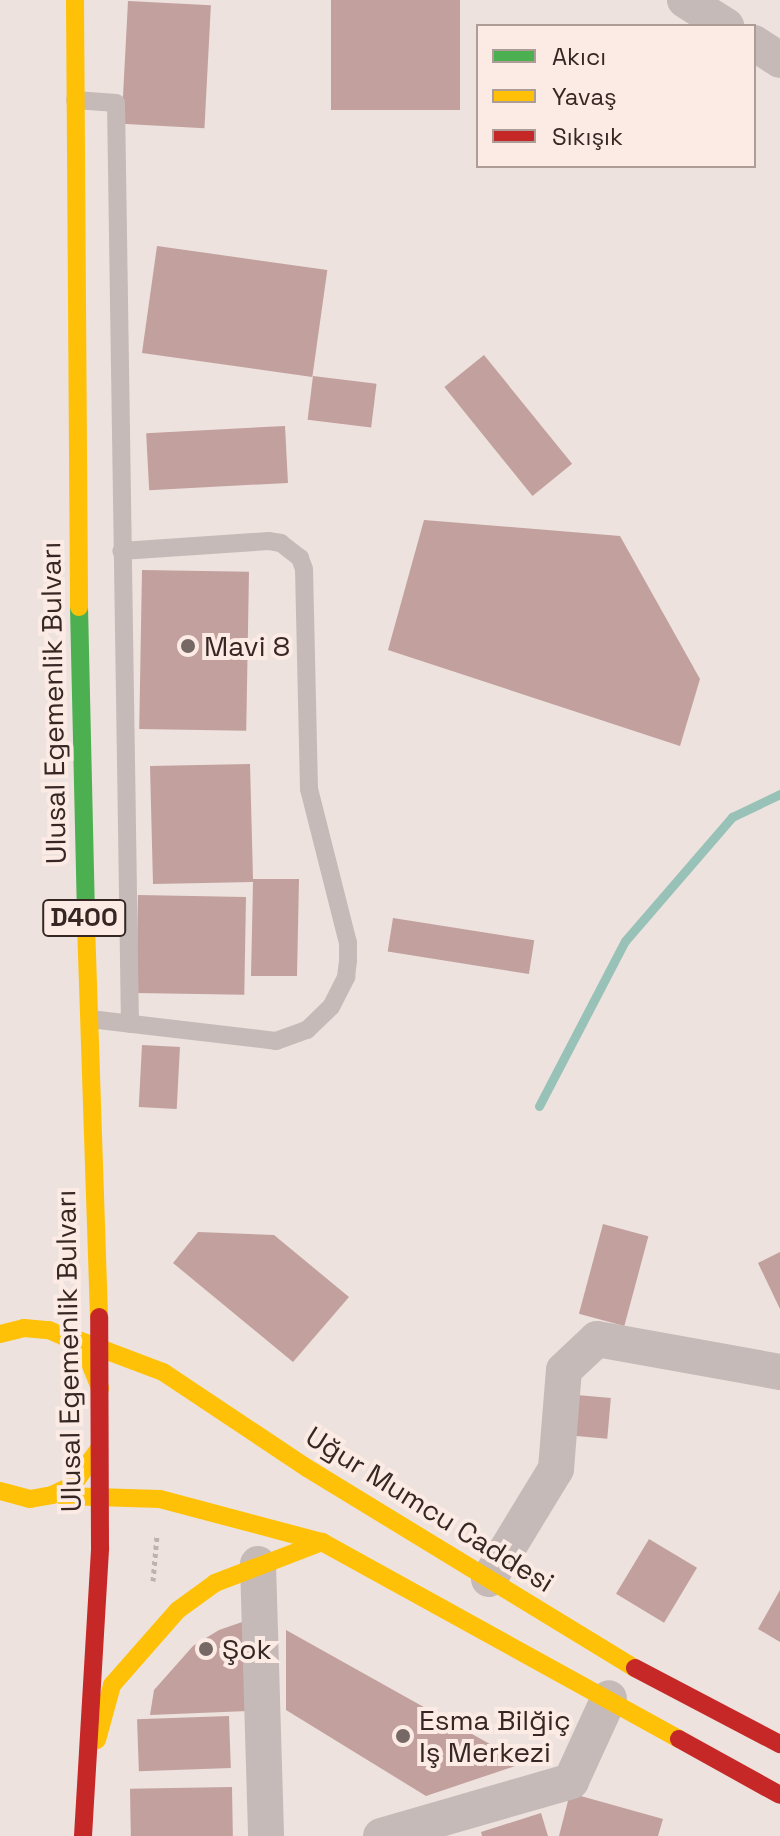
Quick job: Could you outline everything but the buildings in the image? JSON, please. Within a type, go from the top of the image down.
[{"type":"main road","name":"Ulusal Egemenlik Bulvarı","points":[[75,0],[74,100],[102,753],[87,1019],[102,1399],[100,1548],[83,1826]]},
{"type":"main road","points":[[0,1324],[49,1330],[71,1340],[87,1356],[98,1376],[102,1399]]},
{"type":"main road","points":[[0,1334],[24,1328]]},
{"type":"main road","name":"Uğur Mumcu Caddesi","points":[[49,1330],[163,1372],[307,1468],[670,1689],[780,1744]]},
{"type":"main road","points":[[52,1495],[73,1485],[88,1469],[99,1449]]},
{"type":"main road","points":[[0,1491],[30,1499],[52,1495],[160,1499],[322,1542],[780,1795]]},
{"type":"main road","points":[[83,1826],[101,1716],[112,1685],[178,1610],[215,1583],[322,1542]]},
{"type":"street","points":[[685,0],[723,24]]},
{"type":"street","points":[[756,44],[780,58]]},
{"type":"street","points":[[489,1579],[556,1469],[564,1370],[597,1339],[780,1372]]},
{"type":"street","points":[[258,1564],[266,1836]]},
{"type":"street","points":[[381,1836],[571,1781],[609,1698]]},
{"type":"lane","points":[[74,100],[116,103],[121,551],[102,753],[130,1024]]},
{"type":"lane","points":[[87,1019],[276,1041],[307,1030],[331,1007],[346,977],[348,943],[309,789],[304,569],[300,558],[281,543],[269,541],[121,551]]},
{"type":"path","points":[[158,1526],[152,1591],[178,1610]]},
{"type":"waterway","points":[[539,1106],[625,941],[732,817],[780,794]]},
{"type":"traffic: fast","points":[[79,607],[86,924]]},
{"type":"traffic: slow","points":[[75,0],[79,607]]},
{"type":"traffic: slow","points":[[86,924],[99,1317]]},
{"type":"traffic: slow","points":[[0,1334],[24,1328],[49,1330],[71,1340],[87,1356],[100,1388]]},
{"type":"traffic: slow","points":[[65,1335],[163,1372],[307,1468],[635,1668]]},
{"type":"traffic: slow","points":[[0,1491],[30,1499],[52,1495],[73,1485],[99,1449]]},
{"type":"traffic: slow","points":[[63,1496],[160,1499],[322,1542],[679,1739]]},
{"type":"traffic: slow","points":[[97,1740],[112,1685],[178,1610],[215,1583],[322,1542]]},
{"type":"traffic: jam","points":[[83,1836],[100,1548],[99,1317]]},
{"type":"traffic: jam","points":[[635,1668],[780,1744]]},
{"type":"traffic: jam","points":[[679,1739],[780,1795]]},
{"type":"place","name":"Mavi 8","points":[[188,646]]},
{"type":"place","name":"Şok","points":[[206,1649]]},
{"type":"place","name":"Esma Bilğiç Iş Merkezi","points":[[403,1736]]}]
